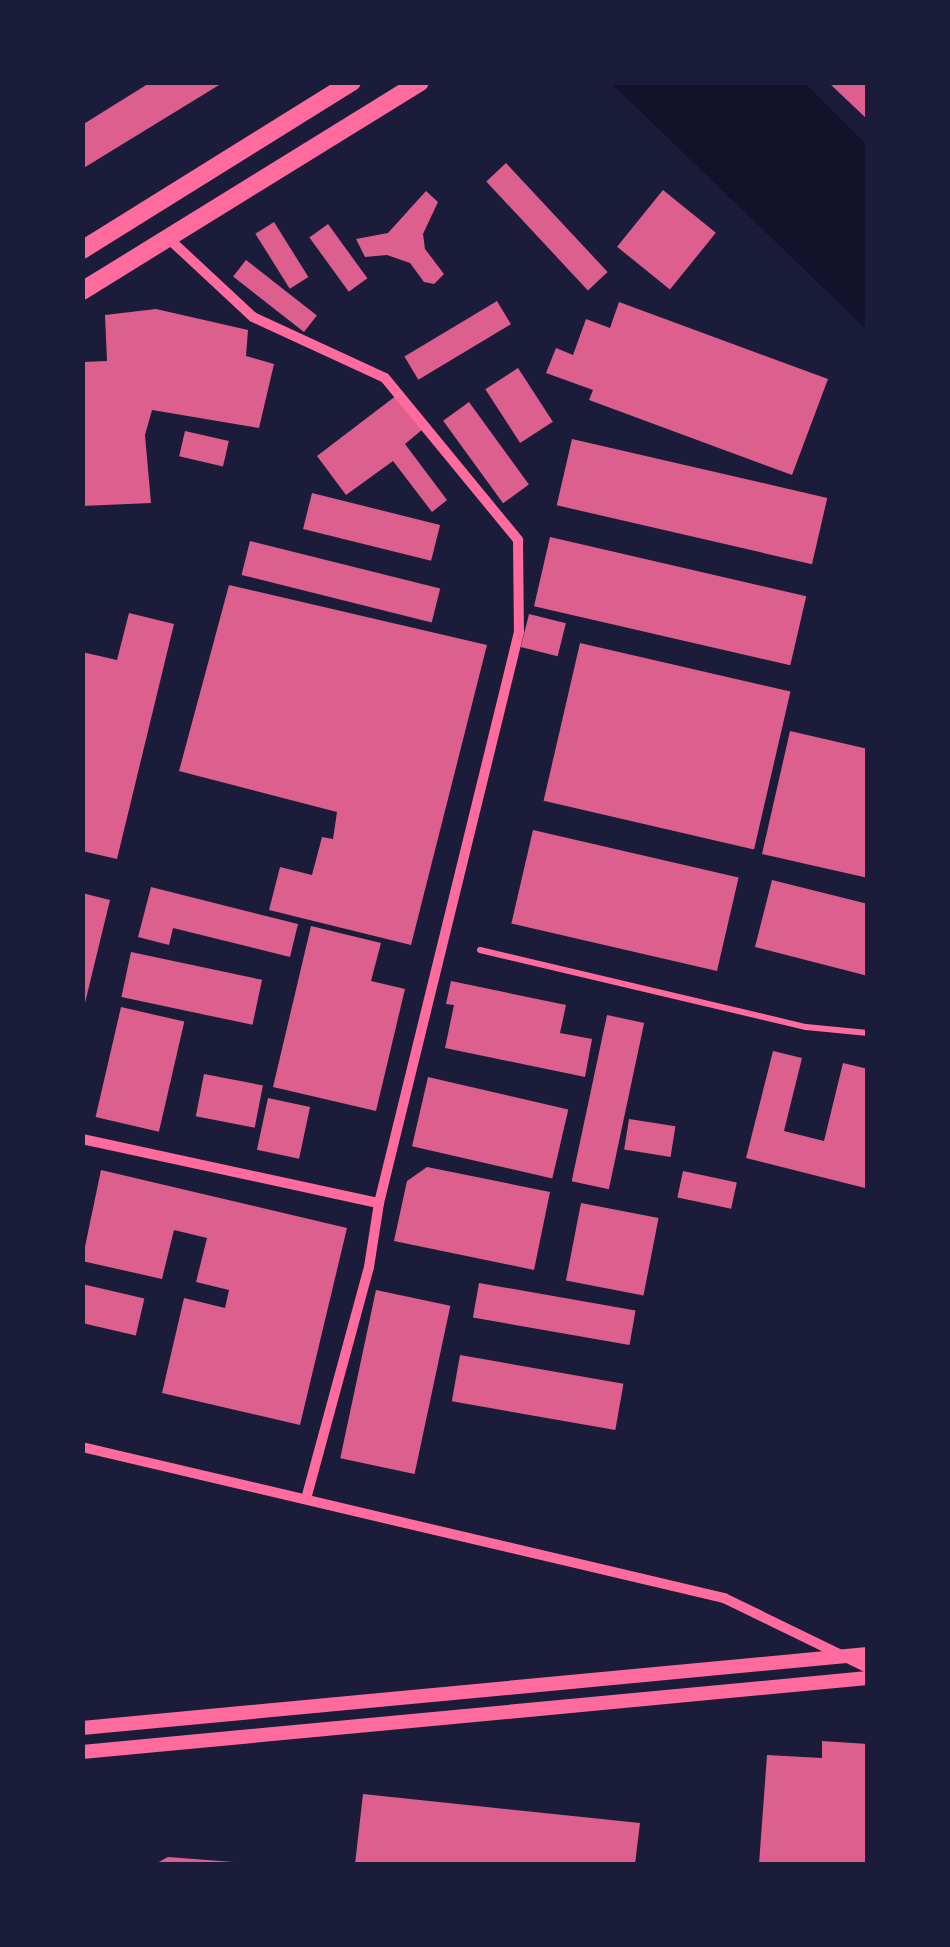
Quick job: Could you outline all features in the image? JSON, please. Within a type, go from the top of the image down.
[{"type":"main road","points":[[82,250],[352,82]]},
{"type":"main road","points":[[82,291],[420,82]]},
{"type":"street","points":[[168,238],[253,317],[385,378],[518,540],[519,632],[379,1203],[370,1267],[306,1499]]},
{"type":"street","points":[[82,1140],[379,1203]]},
{"type":"street","points":[[82,1447],[724,1598],[868,1668]]},
{"type":"street","points":[[82,1728],[868,1654]]},
{"type":"street","points":[[82,1752],[868,1678]]},
{"type":"lane","points":[[480,950],[806,1027],[868,1033]]},
{"type":"shaded area","points":[[611,83],[805,83],[867,145],[867,330]]},
{"type":"building","points":[[151,82],[224,82],[82,169],[82,125]]},
{"type":"building","points":[[828,82],[868,82],[868,120]]},
{"type":"building","points":[[506,163],[608,272],[588,290],[486,181]]},
{"type":"building","points":[[663,190],[716,233],[670,290],[617,247]]},
{"type":"building","points":[[426,191],[438,202],[423,234],[425,249],[444,274],[434,284],[424,282],[410,263],[387,255],[365,257],[356,239],[388,233]]},
{"type":"building","points":[[274,222],[308,277],[290,289],[255,234]]},
{"type":"building","points":[[328,224],[367,278],[349,292],[309,238]]},
{"type":"building","points":[[246,260],[317,315],[304,332],[233,277]]},
{"type":"building","points":[[497,301],[511,324],[418,380],[404,357]]},
{"type":"building","points":[[619,302],[828,379],[792,475],[589,400],[593,390],[546,373],[556,348],[573,355],[586,319],[610,328]]},
{"type":"building","points":[[156,309],[248,330],[246,356],[274,364],[259,428],[152,410],[145,435],[151,503],[82,506],[82,362],[107,361],[105,315]]},
{"type":"building","points":[[518,368],[553,422],[520,443],[485,389]]},
{"type":"building","points":[[397,395],[423,429],[405,444],[447,500],[432,512],[393,461],[346,495],[317,456]]},
{"type":"building","points":[[469,402],[529,485],[503,503],[443,421]]},
{"type":"building","points":[[185,431],[229,441],[223,466],[179,456]]},
{"type":"building","points":[[572,439],[827,498],[812,564],[557,505]]},
{"type":"building","points":[[312,493],[440,525],[431,561],[303,529]]},
{"type":"building","points":[[550,537],[806,596],[790,665],[534,606]]},
{"type":"building","points":[[250,541],[440,588],[432,622],[242,575]]},
{"type":"building","points":[[229,585],[487,645],[411,945],[269,910],[280,867],[312,875],[322,837],[333,839],[337,812],[179,771]]},
{"type":"building","points":[[129,613],[174,624],[117,859],[82,851],[82,652],[117,660]]},
{"type":"building","points":[[529,614],[566,623],[558,656],[521,647]]},
{"type":"building","points":[[580,643],[790,692],[754,849],[544,801]]},
{"type":"building","points":[[790,731],[868,749],[868,878],[762,854]]},
{"type":"building","points":[[533,830],[739,877],[717,971],[511,924]]},
{"type":"building","points":[[772,880],[868,904],[868,976],[755,947]]},
{"type":"building","points":[[151,887],[298,924],[290,957],[173,928],[169,945],[138,937]]},
{"type":"building","points":[[82,893],[110,900],[84,1007],[82,1007]]},
{"type":"building","points":[[311,926],[381,943],[371,981],[405,989],[376,1111],[273,1087]]},
{"type":"building","points":[[131,952],[262,980],[253,1025],[121,997]]},
{"type":"building","points":[[451,981],[566,1005],[560,1033],[592,1039],[585,1077],[445,1048],[454,1005],[446,1004]]},
{"type":"building","points":[[121,1007],[184,1022],[159,1132],[96,1117]]},
{"type":"building","points":[[607,1015],[644,1023],[609,1189],[572,1181]]},
{"type":"building","points":[[773,1051],[802,1058],[784,1131],[824,1141],[843,1063],[868,1069],[865,1188],[746,1158]]},
{"type":"building","points":[[204,1074],[263,1085],[255,1128],[196,1116]]},
{"type":"building","points":[[428,1077],[568,1109],[552,1179],[412,1146]]},
{"type":"building","points":[[268,1098],[310,1107],[299,1159],[257,1150]]},
{"type":"building","points":[[629,1119],[675,1126],[671,1157],[624,1150]]},
{"type":"building","points":[[427,1167],[550,1192],[534,1270],[394,1241],[407,1181]]},
{"type":"building","points":[[101,1170],[347,1228],[300,1425],[162,1393],[184,1298],[225,1308],[229,1290],[196,1282],[207,1238],[174,1230],[162,1279],[82,1261]]},
{"type":"building","points":[[683,1171],[737,1182],[731,1209],[677,1197]]},
{"type":"building","points":[[581,1203],[659,1218],[643,1296],[566,1281]]},
{"type":"building","points":[[479,1283],[636,1311],[630,1345],[473,1317]]},
{"type":"building","points":[[82,1284],[144,1298],[136,1335],[82,1323]]},
{"type":"building","points":[[376,1290],[450,1306],[415,1474],[340,1458]]},
{"type":"building","points":[[460,1355],[623,1384],[615,1430],[452,1401]]},
{"type":"building","points":[[822,1741],[868,1744],[868,1864],[759,1864],[767,1755],[822,1758]]},
{"type":"building","points":[[363,1794],[640,1823],[635,1864],[355,1864]]},
{"type":"building","points":[[168,1857],[233,1862],[233,1864],[155,1864]]}]
